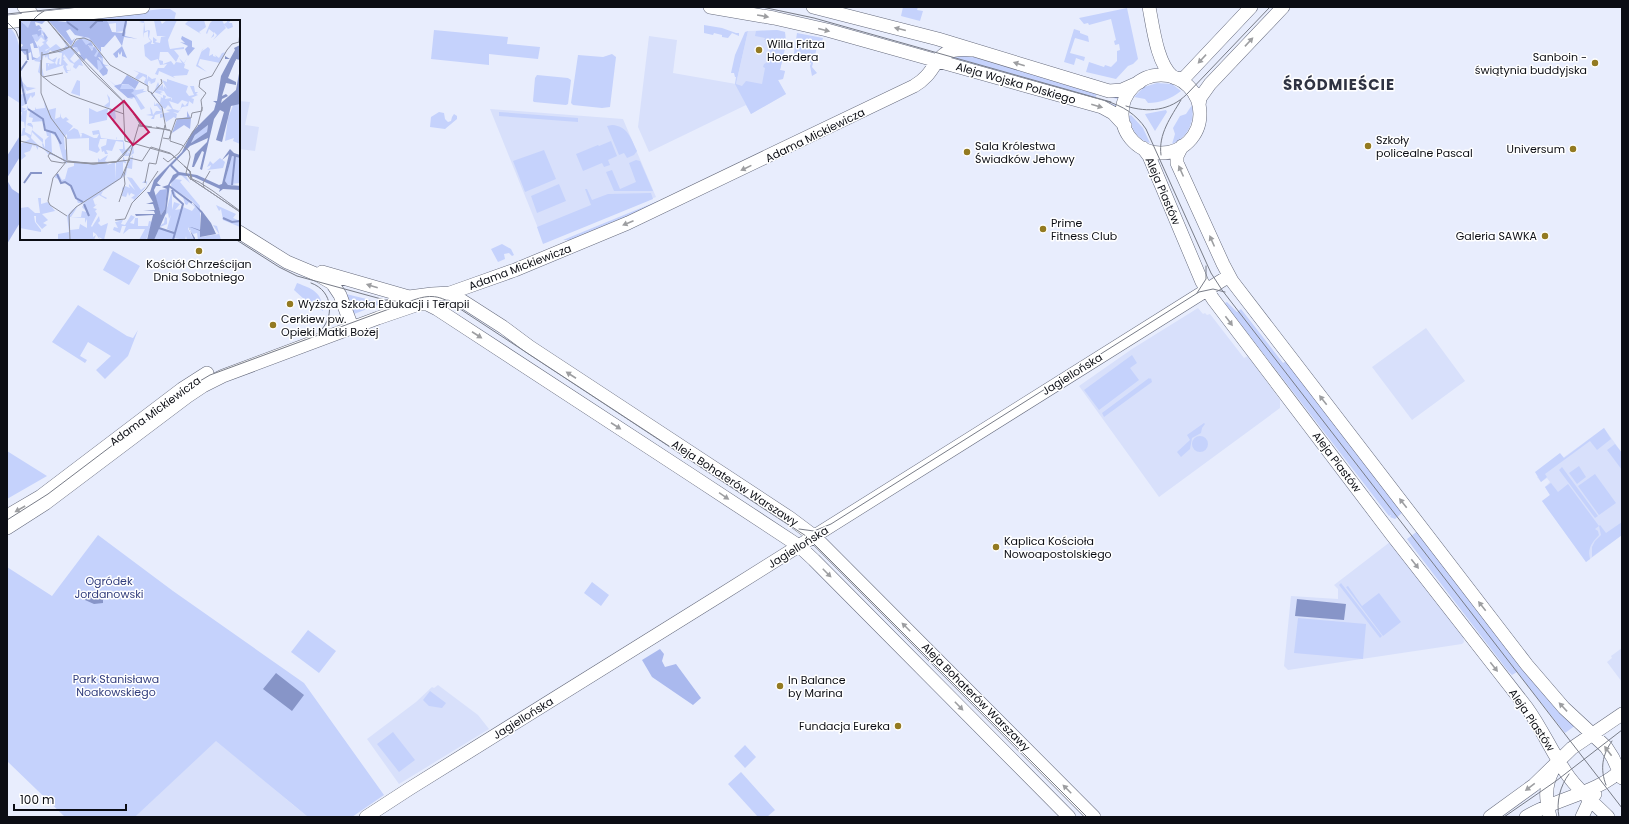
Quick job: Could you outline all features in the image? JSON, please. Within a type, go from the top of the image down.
[{"type":"street","points":[[24,7],[29,10],[34,20],[143,7]]},
{"type":"street","name":"Aleja Wojska Polskiego","points":[[710,7],[797,23],[907,52],[1102,107],[1113,113],[1125,126]]},
{"type":"street","name":"Aleja Wojska Polskiego","points":[[813,7],[923,35],[1111,91],[1126,89],[1146,79]]},
{"type":"street","points":[[1149,7],[1160,56],[1167,71],[1174,78],[1189,87],[1195,95],[1199,105]]},
{"type":"street","points":[[1146,79],[1161,76],[1181,79],[1186,76],[1251,7]]},
{"type":"street","points":[[1282,7],[1210,84],[1200,98],[1199,123],[1177,156],[1177,163],[1229,276],[1527,665],[1564,708],[1608,751],[1621,773],[1586,796],[1549,812],[1526,817]]},
{"type":"street","name":"Aleja Wojska Polskiego","points":[[936,61],[949,51],[962,49],[972,50]]},
{"type":"street","points":[[907,52],[916,59],[920,68],[920,79],[914,86]]},
{"type":"street","points":[[1160,56],[1157,70],[1130,92],[1124,104],[1123,117],[1125,126],[1130,137],[1142,148],[1152,152],[1163,153],[1173,151],[1188,141]]},
{"type":"street","name":"Adama Mickiewicza","points":[[7,528],[46,503],[203,386],[223,376],[350,324],[409,297],[450,293],[515,270],[657,211],[914,86],[923,80],[936,61]]},
{"type":"street","name":"Aleja Piastów","points":[[1142,148],[1149,156],[1176,224],[1206,289],[1392,535],[1527,708],[1569,778],[1586,796]]},
{"type":"street","points":[[240,233],[287,262],[322,276],[334,285],[340,295],[350,324]]},
{"type":"street","points":[[300,267],[409,297]]},
{"type":"street","name":"Jagiellońska","points":[[366,817],[1206,289],[1229,276]]},
{"type":"street","points":[[450,293],[450,312],[456,320]]},
{"type":"street","name":"Aleja Bohaterów Warszawy","points":[[450,293],[790,518],[814,536],[1094,817]]},
{"type":"street","name":"Adama Mickiewicza","points":[[7,516],[41,496],[199,378],[217,369],[350,324],[423,304],[431,306]]},
{"type":"street","name":"Aleja Bohaterów Warszawy","points":[[431,306],[456,320],[799,546],[1069,817]]},
{"type":"street","points":[[1490,817],[1534,785],[1572,748],[1622,714]]},
{"type":"street","points":[[1549,812],[1546,794],[1547,783],[1558,760]]},
{"type":"street","points":[[1582,817],[1586,796]]},
{"type":"street","points":[[1586,796],[1608,817]]},
{"type":"shaded area","points":[[777,30],[785,32],[786,44],[780,70],[785,71],[783,79],[778,80],[786,94],[751,114],[746,105],[649,152],[638,127],[649,36],[677,40],[673,73],[736,84],[748,31]]},
{"type":"shaded area","points":[[240,101],[250,102],[245,125],[259,127],[255,151],[240,149]]},
{"type":"shaded area","points":[[490,109],[623,119],[656,197],[544,243]]},
{"type":"shaded area","points":[[20,136],[20,157],[7,178],[7,156]]},
{"type":"shaded area","points":[[7,180],[12,189],[20,194],[20,223],[7,244]]},
{"type":"shaded area","points":[[1198,308],[1203,314],[1210,314],[1244,358],[1248,356],[1280,400],[1280,408],[1159,497],[1079,386],[1132,349]]},
{"type":"shaded area","points":[[1426,328],[1465,381],[1412,420],[1372,367]]},
{"type":"shaded area","points":[[1604,428],[1622,453],[1622,535],[1586,562],[1542,501],[1550,495],[1545,487],[1550,482],[1547,478],[1541,482],[1537,477]]},
{"type":"shaded area","points":[[1390,542],[1463,637],[1464,642],[1462,644],[1288,670],[1284,666],[1291,596],[1338,599],[1338,589],[1334,585]]},
{"type":"shaded area","points":[[90,591],[97,593],[103,600],[103,603],[94,604],[85,600],[84,596],[90,596]]},
{"type":"shaded area","points":[[1297,599],[1346,604],[1344,620],[1295,616]]},
{"type":"shaded area","points":[[1622,648],[1622,682],[1607,662],[1612,658],[1611,656]]},
{"type":"shaded area","points":[[660,649],[664,654],[662,661],[665,667],[676,664],[701,698],[693,705],[652,677],[642,660]]},
{"type":"shaded area","points":[[276,673],[304,695],[292,711],[263,689]]},
{"type":"shaded area","points":[[438,685],[478,715],[489,729],[399,784],[367,739],[416,702],[432,687],[434,688]]},
{"type":"shaded area","points":[[216,740],[292,804],[308,817],[135,817]]},
{"type":"green space","points":[[903,7],[918,7],[917,10],[923,11],[920,21],[901,16]]},
{"type":"green space","points":[[1127,8],[1138,59],[1133,64],[1128,66],[1116,79],[1086,72],[1089,62],[1104,67],[1105,65],[1111,67],[1117,61],[1117,51],[1120,50],[1119,44],[1115,45],[1114,41],[1116,40],[1111,19],[1089,25],[1088,23],[1084,24],[1079,18]]},
{"type":"green space","points":[[162,9],[170,9],[176,13],[174,20],[59,20]]},
{"type":"green space","points":[[704,25],[739,33],[739,36],[732,33],[728,38],[714,33],[713,35],[704,33]]},
{"type":"green space","points":[[7,26],[13,31],[20,50],[20,103],[7,95]]},
{"type":"green space","points":[[1074,29],[1088,36],[1089,42],[1075,38],[1070,53],[1085,57],[1084,61],[1076,58],[1074,65],[1064,62]]},
{"type":"green space","points":[[434,30],[508,37],[507,44],[540,47],[538,59],[489,54],[489,65],[431,59]]},
{"type":"green space","points":[[777,30],[785,32],[786,44],[780,70],[785,71],[783,79],[778,80],[786,94],[751,114],[735,84],[736,77],[734,73],[731,73],[735,55],[745,32],[748,31],[736,84],[742,86],[746,81],[762,84],[765,68],[763,67],[767,60],[769,60],[771,53],[769,53],[772,43],[764,40],[765,38],[755,36],[756,31]]},
{"type":"green space","points":[[797,33],[823,38],[820,48],[817,47],[812,67],[817,73],[812,76],[810,66],[811,63],[795,58],[794,53]]},
{"type":"green space","points":[[958,52],[999,65],[1119,97],[1117,99],[1097,93],[1095,99],[1116,105],[1116,107],[951,60],[949,56]]},
{"type":"green space","points":[[612,54],[616,57],[610,107],[602,108],[573,105],[571,103],[578,55],[603,57]]},
{"type":"green space","points":[[537,75],[568,78],[571,80],[568,104],[534,102],[535,78]]},
{"type":"green space","points":[[1157,83],[1172,84],[1181,91],[1165,100],[1152,103],[1148,103],[1145,99],[1134,97],[1144,87]]},
{"type":"green space","points":[[1192,105],[1193,111],[1189,128],[1182,138],[1172,144],[1175,134],[1173,128],[1180,116],[1186,114]]},
{"type":"green space","points":[[1166,110],[1167,112],[1155,131],[1145,114]]},
{"type":"green space","points":[[439,112],[444,113],[445,119],[448,122],[451,121],[454,114],[457,116],[457,119],[445,129],[430,127],[431,117]]},
{"type":"green space","points":[[499,112],[578,118],[578,122],[499,116]]},
{"type":"green space","points":[[1131,115],[1143,128],[1150,143],[1135,133],[1129,116]]},
{"type":"green space","points":[[612,125],[622,128],[631,138],[637,151],[634,155],[627,158],[624,153],[619,155],[607,126]]},
{"type":"green space","points":[[611,141],[617,156],[608,160],[610,165],[604,167],[602,163],[583,171],[576,154]]},
{"type":"green space","points":[[544,150],[556,179],[525,192],[513,161]]},
{"type":"green space","points":[[636,160],[640,161],[653,191],[614,191],[606,172],[612,170],[620,189],[636,182],[629,163]]},
{"type":"green space","points":[[559,184],[566,201],[537,213],[531,196]]},
{"type":"green space","points":[[585,189],[587,189],[592,200],[608,194],[651,193],[653,199],[543,244],[537,227],[591,205]]},
{"type":"green space","points":[[658,201],[659,205],[576,240],[563,240]]},
{"type":"green space","points":[[502,244],[511,249],[514,255],[512,256],[509,253],[504,254],[505,259],[498,262],[491,249]]},
{"type":"green space","points":[[113,251],[140,266],[129,285],[103,270]]},
{"type":"green space","points":[[297,283],[312,289],[319,295],[323,311],[305,300],[294,290]]},
{"type":"green space","points":[[346,294],[383,303],[354,314]]},
{"type":"green space","points":[[1227,302],[1237,312],[1241,309],[1283,363],[1288,360],[1403,512],[1395,519],[1390,517],[1391,515],[1389,516],[1229,309],[1225,303]]},
{"type":"green space","points":[[78,305],[127,336],[133,338],[138,330],[128,356],[105,379],[96,370],[111,356],[88,342],[80,356],[87,360],[85,363],[52,342]]},
{"type":"green space","points":[[1132,355],[1137,363],[1130,368],[1139,380],[1099,410],[1084,390]]},
{"type":"green space","points":[[1151,378],[1152,382],[1104,417],[1102,413]]},
{"type":"green space","points":[[1204,423],[1205,424],[1201,433],[1192,438],[1190,449],[1181,457],[1177,452],[1190,440],[1187,435]]},
{"type":"green space","points":[[1604,428],[1611,439],[1597,450],[1590,441],[1545,474],[1547,477],[1541,482],[1535,472],[1560,453],[1564,458]]},
{"type":"green space","points":[[1200,436],[1206,438],[1208,444],[1206,450],[1200,452],[1194,450],[1192,444],[1194,438]]},
{"type":"green space","points":[[1615,444],[1622,453],[1622,470],[1607,450]]},
{"type":"green space","points":[[7,451],[47,476],[7,499]]},
{"type":"green space","points":[[1579,466],[1586,477],[1577,484],[1569,473]]},
{"type":"green space","points":[[1562,467],[1598,516],[1595,518],[1559,470]]},
{"type":"green space","points":[[1595,474],[1616,503],[1599,515],[1578,486]]},
{"type":"green space","points":[[1551,483],[1558,492],[1568,484],[1599,526],[1595,529],[1598,531],[1599,535],[1591,545],[1589,551],[1590,559],[1586,562],[1542,501],[1550,495],[1545,487]]},
{"type":"green space","points":[[1622,522],[1622,535],[1592,557],[1592,547],[1601,535],[1600,525],[1606,533]]},
{"type":"green space","points":[[1419,530],[1576,725],[1565,733],[1517,672],[1512,675],[1508,671],[1407,539]]},
{"type":"green space","name":"Park Stanisława Noakowskiego","points":[[98,535],[173,591],[304,683],[384,795],[352,817],[308,817],[216,741],[135,817],[65,817],[7,761],[7,567],[52,596]]},
{"type":"green space","points":[[592,582],[609,595],[601,606],[584,593]]},
{"type":"green space","points":[[1341,583],[1382,636],[1380,638],[1339,585]]},
{"type":"green space","points":[[1348,586],[1362,606],[1379,593],[1401,622],[1383,636],[1346,587]]},
{"type":"green space","points":[[1298,618],[1366,624],[1363,659],[1294,653]]},
{"type":"green space","points":[[308,630],[336,651],[319,673],[291,652]]},
{"type":"green space","points":[[430,691],[446,703],[442,708],[429,706],[423,700]]},
{"type":"green space","points":[[393,732],[415,760],[399,772],[377,744]]},
{"type":"green space","points":[[745,745],[756,757],[745,768],[734,756]]},
{"type":"green space","points":[[741,772],[775,810],[767,817],[758,817],[728,784]]},
{"type":"tram line","points":[[7,14],[74,7]]},
{"type":"tram line","points":[[762,7],[814,18],[1111,102]]},
{"type":"tram line","points":[[1126,106],[1150,110],[1166,107],[1180,100],[1270,7]]},
{"type":"tram line","points":[[33,20],[44,11]]},
{"type":"tram line","points":[[7,22],[16,31],[20,41]]},
{"type":"tram line","points":[[1161,155],[1161,140],[1163,133],[1169,119],[1181,100]]},
{"type":"tram line","points":[[1106,101],[1129,111],[1146,129],[1211,273],[1222,290],[1622,808]]},
{"type":"tram line","points":[[237,240],[279,267],[297,276],[385,300],[402,302]]},
{"type":"tram line","points":[[1197,293],[1206,279],[1206,266]]},
{"type":"tram line","points":[[311,283],[319,287],[324,292],[330,306],[324,327],[318,333]]},
{"type":"tram line","points":[[799,529],[814,531],[831,524],[1199,292],[1213,289],[1225,292]]},
{"type":"tram line","points":[[7,520],[48,494],[188,388],[210,375],[414,300],[430,296],[440,298],[451,303],[806,536],[1087,817]]},
{"type":"tram line","points":[[1504,817],[1556,781],[1622,730]]},
{"type":"tram line","points":[[1606,785],[1603,773],[1603,762],[1612,741]]},
{"type":"tram line","points":[[1559,817],[1558,806],[1560,794],[1563,784],[1569,774]]},
{"type":"place","name":"Willa Fritza Hoerdera","points":[[759,50]]},
{"type":"place","name":"Sanboin - świątynia buddyjska","points":[[1595,63]]},
{"type":"place","name":"Szkoły policealne Pascal","points":[[1368,146]]},
{"type":"place","name":"Universum","points":[[1573,149]]},
{"type":"place","name":"Sala Królestwa Świadków Jehowy","points":[[967,152]]},
{"type":"place","name":"Prime Fitness Club","points":[[1043,229]]},
{"type":"place","name":"Galeria SAWKA","points":[[1545,236]]},
{"type":"place","name":"Kościół Chrześcijan Dnia Sobotniego","points":[[199,251]]},
{"type":"place","name":"Wyższa Szkoła Edukacji i Terapii","points":[[290,304]]},
{"type":"place","name":"Cerkiew pw. Opieki Matki Bożej","points":[[273,325]]},
{"type":"place","name":"Kaplica Kościoła Nowoapostolskiego","points":[[996,547]]},
{"type":"place","name":"In Balance by Marina","points":[[780,686]]},
{"type":"place","name":"Fundacja Eureka","points":[[898,726]]},
{"type":"district","name":"ŚRÓDMIEŚCIE","points":[[1339,85]]},
{"type":"park label","name":"Ogródek Jordanowski","points":[[109,587]]}]
